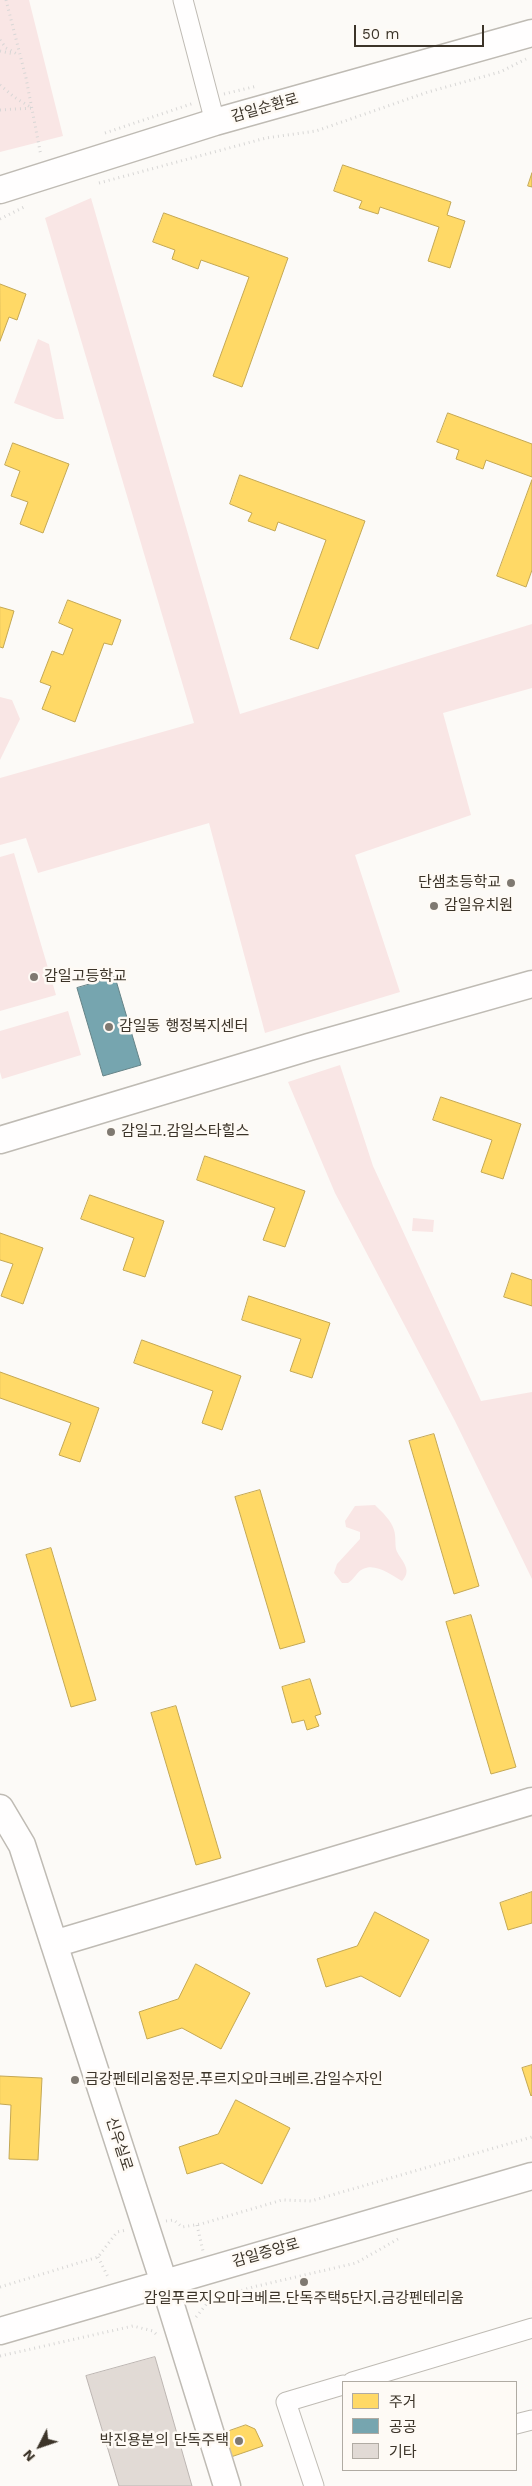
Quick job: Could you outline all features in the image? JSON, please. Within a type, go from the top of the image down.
[{"type":"street","points":[[183,0],[215,122]]},
{"type":"street","name":"감일순환로","points":[[0,190],[215,122],[532,32]]},
{"type":"street","points":[[0,1140],[532,984]]},
{"type":"street","points":[[54,1944],[532,1801]]},
{"type":"street","name":"신우실로","points":[[0,1808],[22,1845],[146,2226],[227,2486]]},
{"type":"street","name":"감일중앙로","points":[[0,2331],[532,2176]]},
{"type":"street","points":[[360,2381],[382,2378],[532,2328]]},
{"type":"street","points":[[314,2486],[286,2402],[342,2385]]},
{"type":"street","points":[[517,2424],[532,2420]]},
{"type":"path","points":[[1,0],[6,1],[33,108],[42,156]]},
{"type":"path","points":[[0,40],[6,48],[20,56]]},
{"type":"path","points":[[0,51],[20,56]]},
{"type":"path","points":[[94,185],[266,138],[316,130],[428,92],[500,72],[532,56]]},
{"type":"path","points":[[0,85],[14,97],[33,108]]},
{"type":"path","points":[[0,110],[33,108]]},
{"type":"path","points":[[0,220],[29,204]]},
{"type":"path","points":[[0,2286],[98,2258],[118,2232],[174,2220],[182,2227],[197,2225],[282,2200],[312,2201],[532,2137]]},
{"type":"path","points":[[0,2356],[133,2326],[153,2330],[158,2336],[188,2329],[210,2300],[253,2286],[356,2263],[398,2239],[408,2236]]},
{"type":"shaded area","points":[[0,0],[29,0],[63,136],[0,152]]},
{"type":"shaded area","points":[[91,198],[240,714],[532,624],[532,688],[443,713],[471,815],[355,855],[400,992],[265,1033],[209,823],[38,873],[26,838],[0,845],[0,778],[194,723],[45,218]]},
{"type":"shaded area","points":[[38,339],[49,344],[64,419],[56,419],[14,403]]},
{"type":"shaded area","points":[[0,697],[12,700],[20,719],[0,760]]},
{"type":"shaded area","points":[[14,853],[56,995],[0,1011],[0,857]]},
{"type":"shaded area","points":[[68,1011],[81,1055],[2,1079],[0,1072],[0,1031]]},
{"type":"shaded area","points":[[340,1065],[373,1166],[481,1401],[532,1392],[532,1579],[455,1421],[335,1193],[288,1082]]},
{"type":"shaded area","points":[[413,1218],[434,1220],[433,1232],[412,1231]]},
{"type":"shaded area","points":[[375,1505],[393,1526],[396,1549],[405,1564],[407,1572],[405,1577],[402,1581],[383,1570],[368,1568],[361,1570],[348,1583],[342,1583],[334,1573],[337,1564],[360,1539],[360,1532],[346,1527],[345,1521],[355,1506]]},
{"type":"building: 주거","points":[[343,165],[451,202],[447,215],[465,221],[450,268],[428,261],[439,227],[380,207],[378,214],[359,208],[362,201],[334,191]]},
{"type":"building: 주거","points":[[532,173],[532,187],[528,186]]},
{"type":"building: 주거","points":[[164,213],[288,258],[242,387],[213,376],[249,277],[201,260],[198,269],[172,259],[175,250],[153,242]]},
{"type":"building: 주거","points":[[0,284],[26,294],[17,320],[9,317],[0,341]]},
{"type":"building: 주거","points":[[448,413],[532,444],[532,477],[486,460],[483,469],[456,459],[459,450],[437,442]]},
{"type":"building: 주거","points":[[13,443],[69,464],[43,533],[20,524],[28,502],[11,496],[20,471],[5,465]]},
{"type":"building: 주거","points":[[240,475],[365,521],[318,649],[290,639],[326,540],[278,522],[275,531],[248,521],[252,513],[230,504]]},
{"type":"building: 주거","points":[[532,480],[532,570],[526,587],[497,576]]},
{"type":"building: 주거","points":[[68,600],[121,620],[112,645],[104,643],[75,722],[42,709],[51,686],[40,682],[52,651],[63,655],[73,629],[59,623]]},
{"type":"building: 주거","points":[[0,607],[14,611],[3,648],[0,647]]},
{"type":"building: 주거","points":[[441,1097],[521,1124],[503,1179],[481,1172],[492,1140],[433,1120]]},
{"type":"building: 주거","points":[[205,1156],[305,1191],[285,1247],[263,1240],[275,1208],[197,1180]]},
{"type":"building: 주거","points":[[90,1195],[164,1221],[145,1277],[123,1270],[134,1238],[81,1219]]},
{"type":"building: 주거","points":[[0,1233],[43,1248],[23,1304],[1,1296],[13,1264],[0,1260]]},
{"type":"building: 주거","points":[[512,1273],[532,1280],[532,1306],[504,1297]]},
{"type":"building: 주거","points":[[249,1296],[330,1323],[312,1378],[290,1371],[301,1339],[242,1320]]},
{"type":"building: 주거","points":[[142,1340],[241,1376],[222,1430],[202,1423],[213,1391],[134,1363]]},
{"type":"building: 주거","points":[[0,1372],[99,1408],[80,1462],[59,1455],[71,1423],[0,1398]]},
{"type":"building: 주거","points":[[434,1434],[479,1586],[454,1594],[409,1441]]},
{"type":"building: 주거","points":[[260,1490],[305,1642],[280,1649],[235,1497]]},
{"type":"building: 주거","points":[[51,1548],[96,1700],[71,1707],[26,1555]]},
{"type":"building: 주거","points":[[471,1615],[516,1767],[491,1774],[446,1622]]},
{"type":"building: 주거","points":[[310,1679],[321,1714],[315,1716],[319,1726],[307,1730],[304,1720],[292,1723],[282,1687]]},
{"type":"building: 주거","points":[[176,1706],[221,1858],[196,1865],[151,1713]]},
{"type":"building: 주거","points":[[532,1892],[532,1923],[508,1930],[500,1903]]},
{"type":"building: 주거","points":[[375,1912],[429,1940],[400,1997],[361,1976],[326,1987],[317,1959],[357,1946]]},
{"type":"building: 주거","points":[[196,1964],[250,1993],[221,2049],[182,2028],[147,2039],[139,2012],[178,1999]]},
{"type":"building: 주거","points":[[532,2065],[532,2095],[531,2096],[522,2068]]},
{"type":"building: 주거","points":[[0,2076],[42,2078],[38,2160],[9,2159],[11,2105],[0,2104]]},
{"type":"building: 주거","points":[[236,2100],[290,2128],[262,2184],[222,2163],[187,2174],[179,2147],[218,2134]]},
{"type":"building: 주거","name":"박진용분의 단독주택","points":[[246,2425],[255,2429],[263,2446],[225,2459],[215,2436]]},
{"type":"building: 공공","name":"감일동 행정복지센터","points":[[115,977],[141,1065],[103,1076],[77,988]]},
{"type":"building: 기타","points":[[155,2357],[192,2486],[119,2486],[86,2376]]},
{"type":"place","name":"단샘초등학교","points":[[511,883]]},
{"type":"place","name":"감일유치원","points":[[434,906]]},
{"type":"place","name":"감일고등학교","points":[[34,977]]},
{"type":"place","name":"감일동 행정복지센터","points":[[109,1027]]},
{"type":"place","name":"감일고.감일스타힐스","points":[[111,1132]]},
{"type":"place","name":"금강펜테리움정문.푸르지오마크베르.감일수자인","points":[[75,2080]]},
{"type":"place","name":"감일푸르지오마크베르.단독주택5단지.금강펜테리움","points":[[304,2282]]},
{"type":"place","name":"박진용분의 단독주택","points":[[239,2441]]}]
